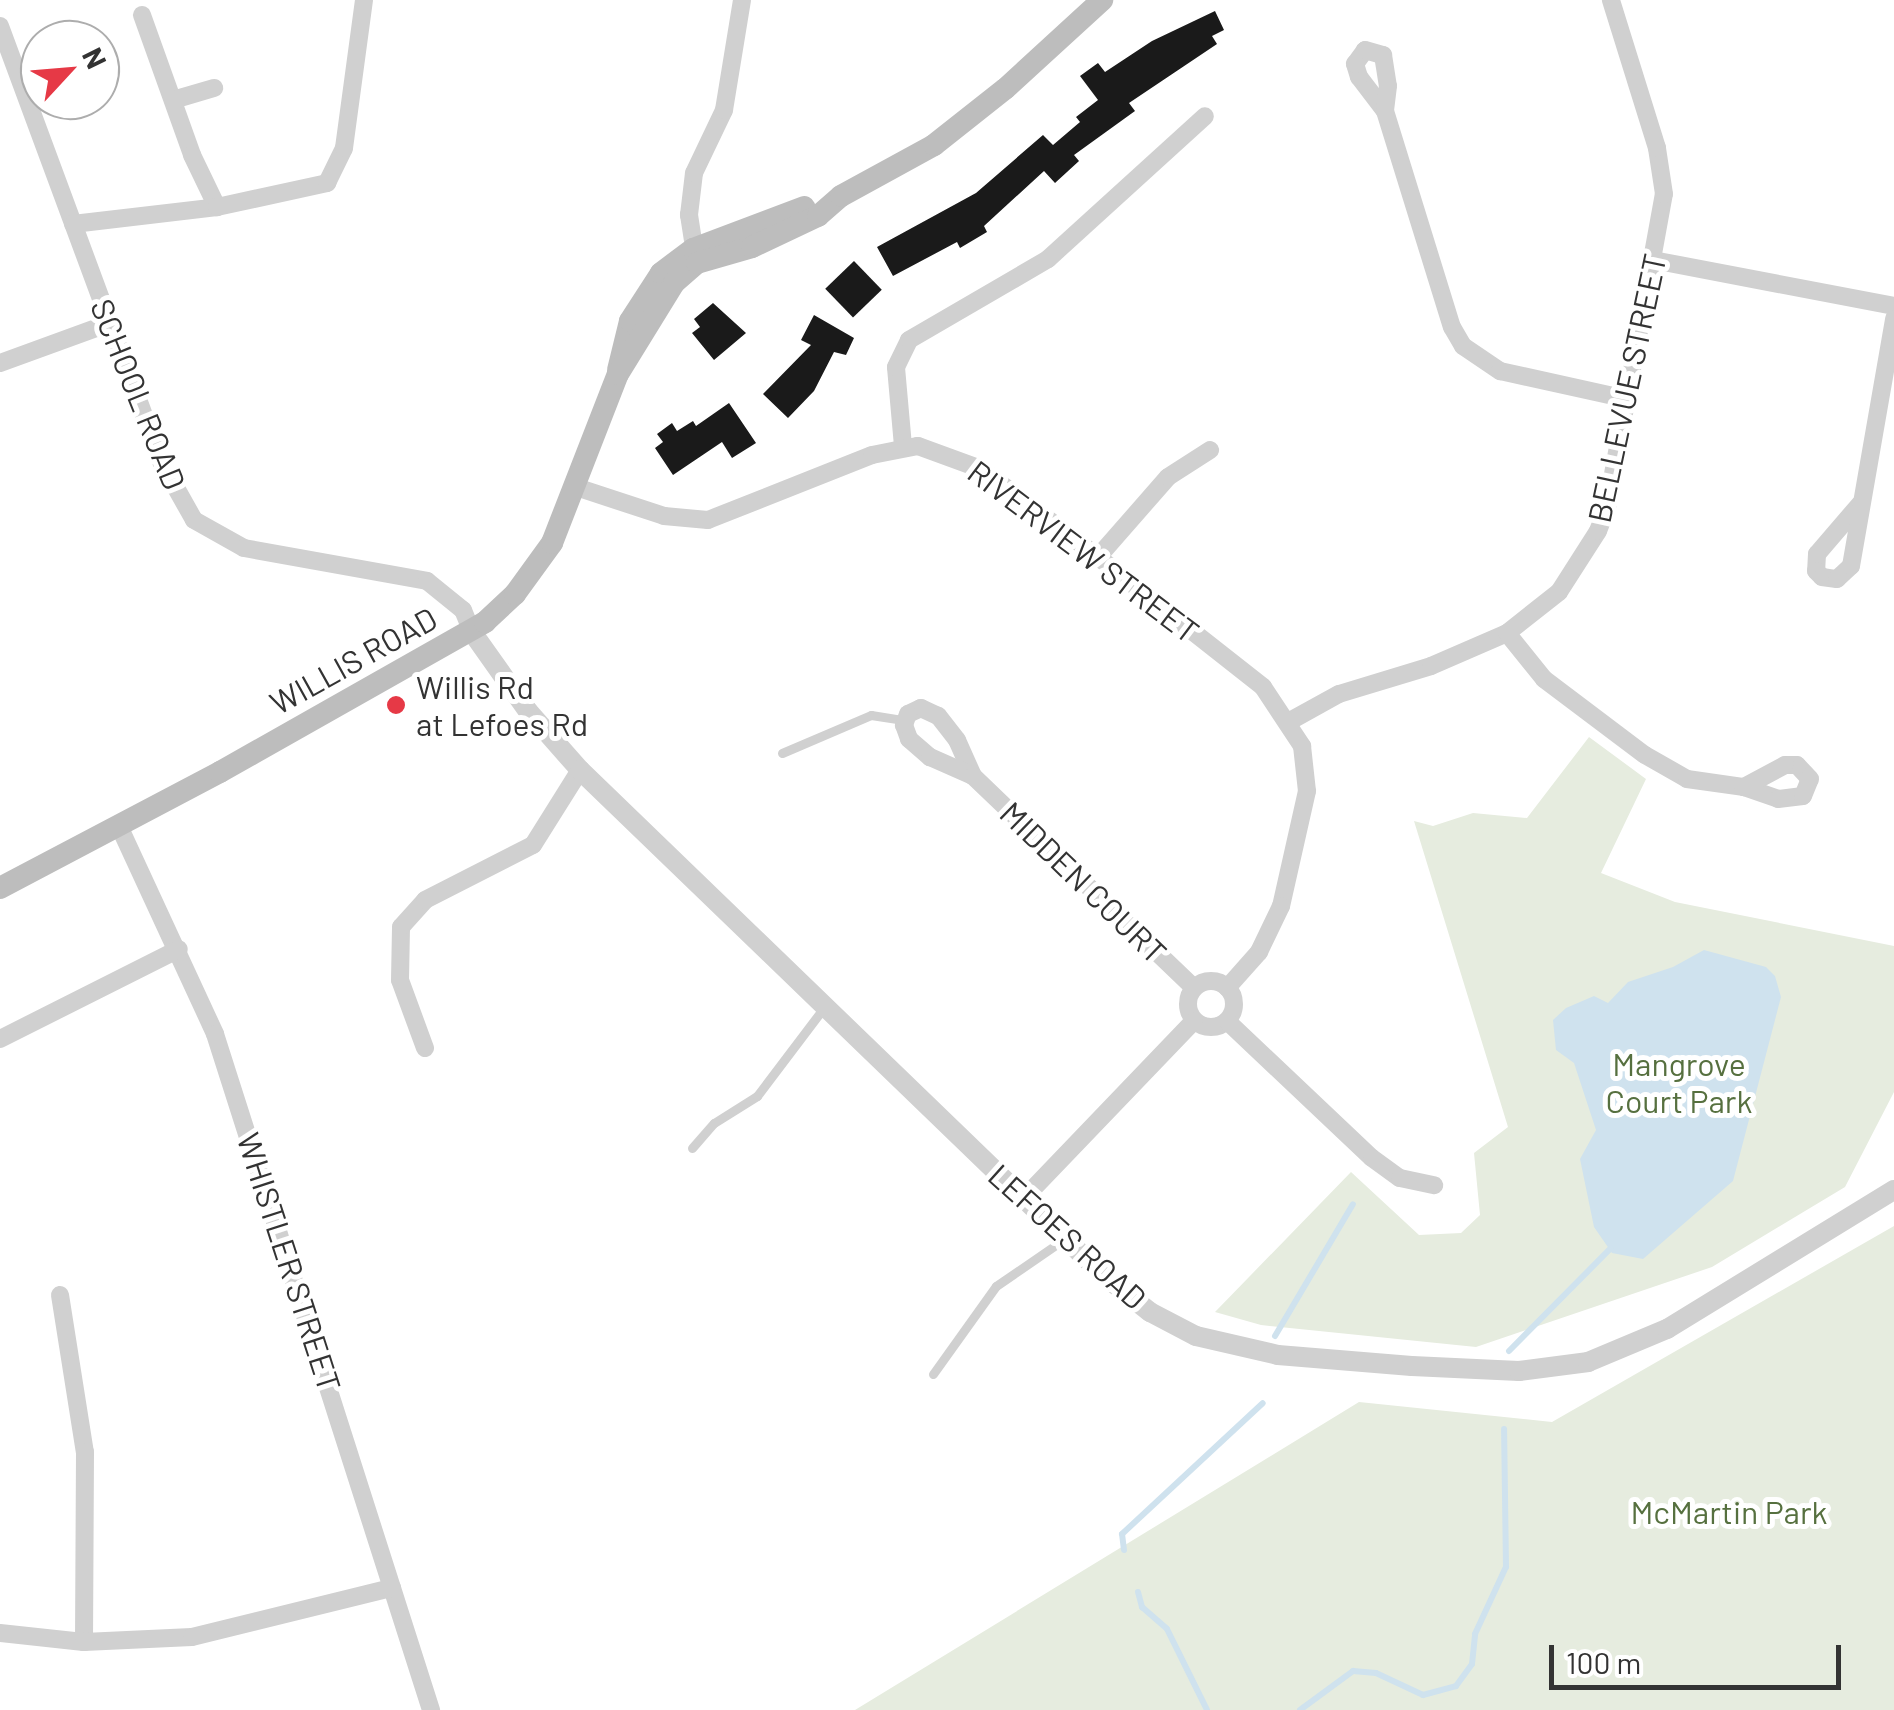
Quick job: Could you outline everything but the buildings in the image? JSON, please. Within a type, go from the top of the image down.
[{"type":"main road","points":[[695,256],[841,196],[958,128],[1102,0]]},
{"type":"main road","name":"WILLIS ROAD","points":[[0,888],[472,632],[515,594],[540,563],[576,486],[618,374],[620,347],[639,302],[661,273],[695,256]]},
{"type":"street","points":[[73,224],[217,207],[327,184],[344,148],[364,0]]},
{"type":"street","points":[[695,256],[690,215],[694,173],[724,110],[742,0]]},
{"type":"street","name":"BELLEVUE STREET","points":[[1290,721],[1340,694],[1431,666],[1507,633],[1559,592],[1598,531],[1654,260],[1663,173],[1611,0]]},
{"type":"street","points":[[142,14],[217,207]]},
{"type":"street","name":"SCHOOL ROAD","points":[[0,26],[172,487],[208,532],[244,548],[427,581],[456,602],[472,632]]},
{"type":"street","points":[[173,100],[214,88]]},
{"type":"street","points":[[1385,111],[1452,326],[1464,346],[1500,371],[1627,399]]},
{"type":"street","points":[[576,486],[664,516],[708,520],[903,446],[896,368],[909,340],[1048,258],[1205,116]]},
{"type":"street","points":[[1654,260],[1894,306]]},
{"type":"street","points":[[1860,504],[1894,318]]},
{"type":"street","points":[[0,363],[110,323]]},
{"type":"street","name":"RIVERVIEW STREET","points":[[903,446],[930,448],[981,469],[1248,674],[1290,721],[1302,746],[1308,791],[1286,884],[1268,938],[1227,988]]},
{"type":"street","points":[[1098,557],[1168,477],[1210,450]]},
{"type":"street","name":"LEFOES ROAD","points":[[472,632],[528,712],[580,770],[1066,1239],[1150,1312],[1217,1343],[1309,1358],[1540,1370],[1608,1356],[1656,1335],[1894,1190]]},
{"type":"street","points":[[1507,633],[1544,678],[1658,765],[1688,780],[1744,787]]},
{"type":"street","name":"MIDDEN COURT","points":[[973,776],[957,740],[938,716],[921,708],[913,709],[904,720],[909,738],[930,756],[973,776],[1194,988]]},
{"type":"street","points":[[425,1048],[400,980],[401,927],[425,900],[533,846],[580,770]]},
{"type":"street","name":"WHISTLER STREET","points":[[119,826],[215,1034],[432,1710]]},
{"type":"street","points":[[0,1039],[179,949]]},
{"type":"street","points":[[1207,981],[1227,988],[1234,1008],[1227,1021],[1207,1028],[1194,1021],[1188,1008],[1194,988],[1207,981]]},
{"type":"street","points":[[1024,1198],[1194,1021]]},
{"type":"street","points":[[1227,1021],[1372,1158],[1400,1178],[1434,1185]]},
{"type":"street","points":[[60,1295],[85,1452],[84,1642]]},
{"type":"street","points":[[0,1632],[84,1642],[192,1637],[392,1588]]},
{"type":"lane","name":"MIDDEN COURT","points":[[782,753],[871,715],[904,720]]},
{"type":"lane","points":[[692,1148],[714,1123],[757,1096],[824,1006]]},
{"type":"lane","points":[[934,1374],[996,1286],[1066,1239]]},
{"type":"green space","name":"Mangrove Court Park","points":[[1589,737],[1646,779],[1601,873],[1675,902],[1894,946],[1894,1092],[1845,1187],[1712,1267],[1476,1347],[1261,1325],[1215,1312],[1351,1172],[1419,1235],[1461,1233],[1480,1215],[1474,1153],[1508,1127],[1414,821],[1433,826],[1473,813],[1527,818]]},
{"type":"green space","name":"McMartin Park","points":[[1894,1226],[1894,1710],[855,1710],[1359,1402],[1552,1422]]},
{"type":"water","points":[[1704,950],[1766,967],[1775,976],[1781,997],[1733,1181],[1643,1259],[1612,1253],[1594,1227],[1580,1159],[1596,1130],[1574,1063],[1556,1050],[1553,1020],[1566,1008],[1594,996],[1608,1003],[1628,982],[1673,967]]},
{"type":"waterway","points":[[1275,1336],[1353,1204]]},
{"type":"waterway","points":[[1509,1351],[1610,1249]]},
{"type":"waterway","points":[[1124,1550],[1122,1534],[1263,1403]]},
{"type":"waterway","points":[[1300,1710],[1353,1671],[1376,1673],[1423,1695],[1456,1686],[1472,1664],[1475,1634],[1506,1567],[1504,1429]]},
{"type":"waterway","points":[[1138,1592],[1142,1607],[1167,1629],[1207,1710]]},
{"type":"place","name":"Willis Rd at Lefoes Rd","points":[[396,705]]}]
